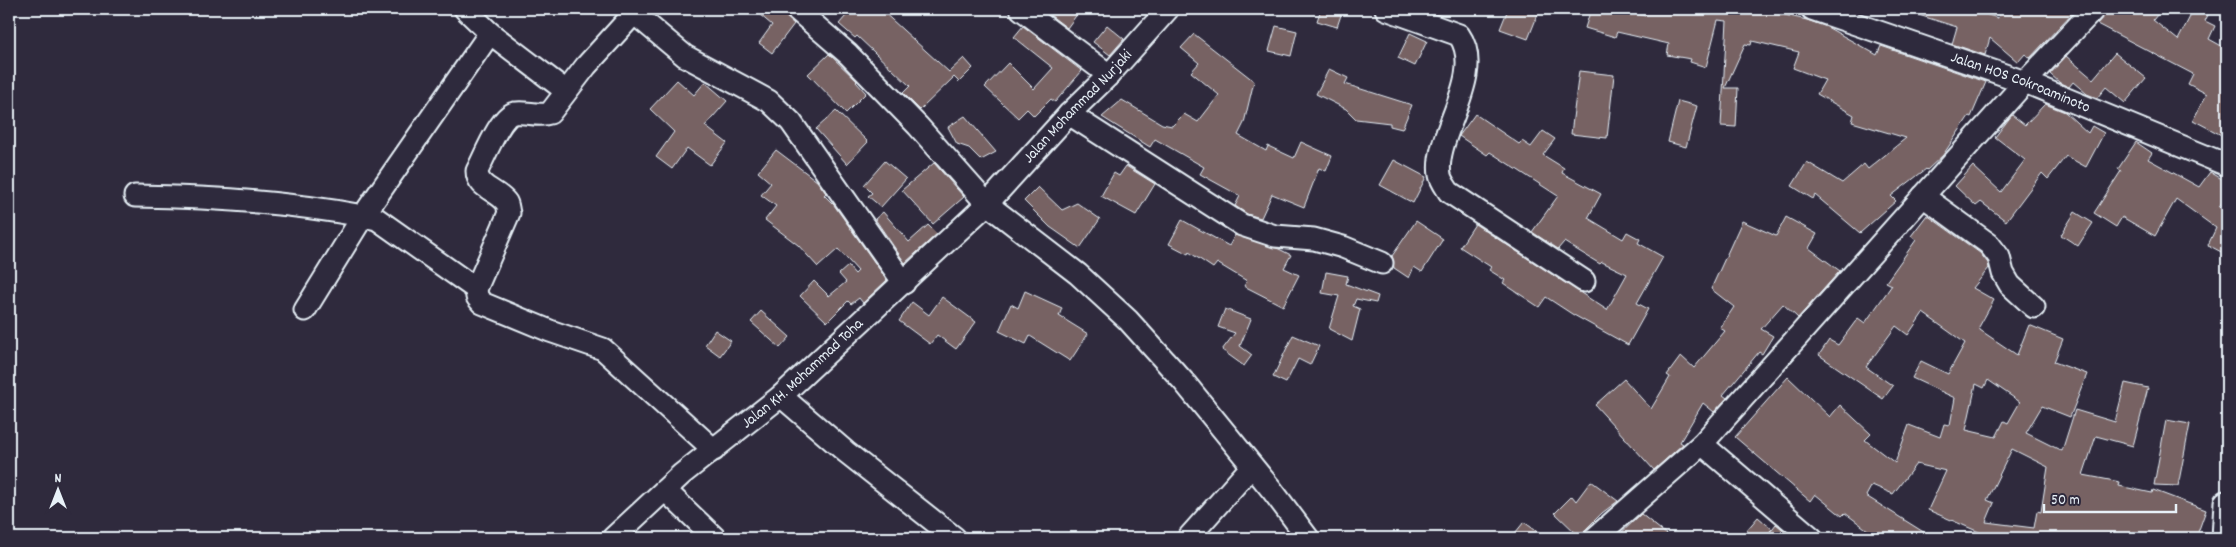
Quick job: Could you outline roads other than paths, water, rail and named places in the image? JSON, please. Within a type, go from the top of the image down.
[{"type":"street","points":[[465,9],[559,101]]},
{"type":"street","points":[[796,9],[848,54],[918,126],[987,204],[1078,274],[1128,320],[1184,382],[1308,538]]},
{"type":"street","points":[[1021,9],[1109,74]]},
{"type":"street","name":"Jalan Mohammad Nurjaki","points":[[987,204],[1168,9]]},
{"type":"street","points":[[1386,9],[1458,35],[1464,43],[1467,60],[1459,102],[1439,160],[1440,177],[1448,192],[1584,282]]},
{"type":"street","name":"Jalan HOS Cokroaminoto","points":[[1812,9],[2025,82],[2227,165]]},
{"type":"street","points":[[714,450],[603,349],[550,331],[482,303],[477,297],[476,288],[510,213],[506,202],[480,182],[477,171],[508,114],[543,115],[559,101],[634,10],[685,56],[769,101],[791,122],[904,283]]},
{"type":"street","points":[[1595,538],[1702,444],[2025,82],[2083,13]]},
{"type":"street","points":[[305,310],[369,217],[490,33]]},
{"type":"street","points":[[1069,114],[1242,225],[1275,236],[1314,239],[1343,247],[1382,263]]},
{"type":"street","points":[[135,196],[219,198],[329,209],[369,217],[476,288]]},
{"type":"street","points":[[1923,196],[1989,244],[1999,257],[2003,273],[2010,285],[2034,307]]},
{"type":"street","name":"Jalan KH. Mohammad Toha","points":[[613,538],[682,474],[781,396],[987,204]]},
{"type":"street","points":[[781,396],[846,452],[955,538]]},
{"type":"street","points":[[1702,444],[1812,538]]},
{"type":"street","points":[[1188,538],[1252,466]]},
{"type":"street","points":[[665,490],[715,538]]},
{"type":"street","points":[[2223,538],[2225,502]]}]
